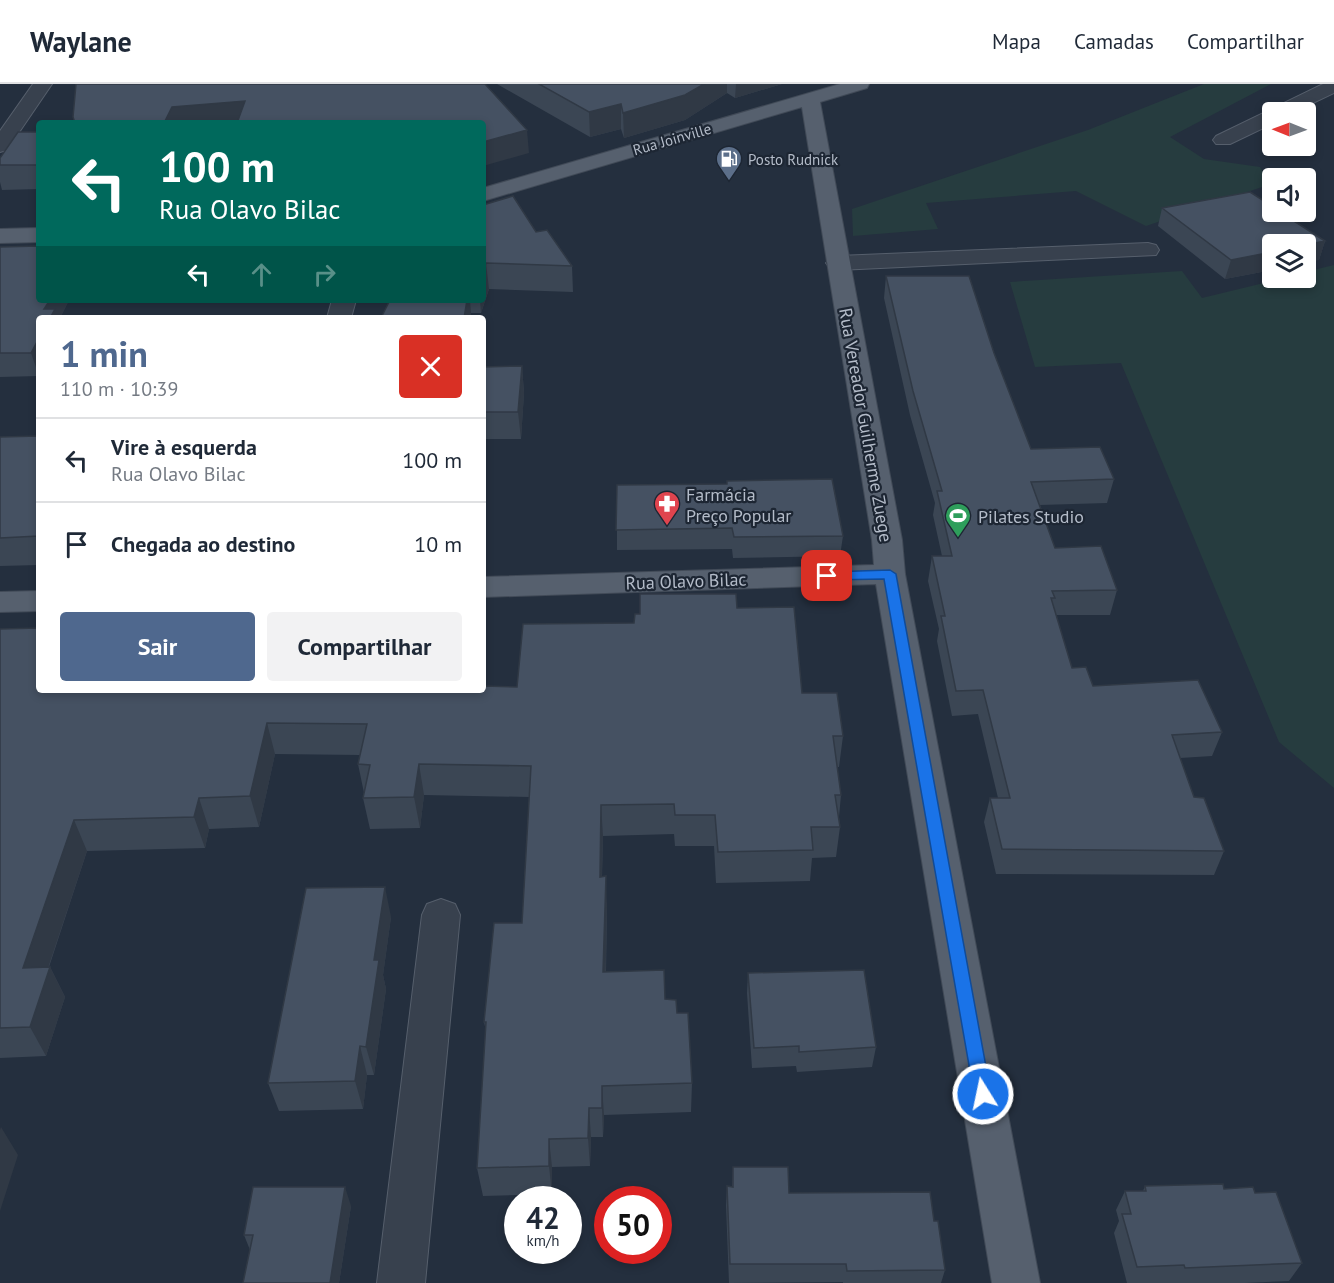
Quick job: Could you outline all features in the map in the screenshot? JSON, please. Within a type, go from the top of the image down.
[{"type":"main road","name":"Rua Joinville","points":[[486,194],[860,84]]},
{"type":"main road","name":"Rua Vereador Guilherme Zuege","points":[[810,99],[887,540],[890,574],[1016,1283]]},
{"type":"main road","points":[[0,236],[36,235]]},
{"type":"main road","name":"Rua Olavo Bilac","points":[[486,587],[890,574]]},
{"type":"main road","points":[[0,602],[36,601]]},
{"type":"street","points":[[0,146],[43,84]]},
{"type":"street","points":[[1301,102],[1334,86]]},
{"type":"street","points":[[1223,140],[1262,121]]},
{"type":"street","points":[[838,263],[1148,250]]},
{"type":"street","points":[[401,1283],[441,915]]},
{"type":"green space","points":[[1204,84],[1271,84],[1170,137],[1204,159],[1260,167],[1262,187],[1146,226],[1076,191],[926,203],[938,229],[853,236],[852,209],[1088,130]]},
{"type":"green space","points":[[1334,265],[1334,788],[1279,742],[1121,363],[1035,367],[1010,282],[1182,271],[1202,298],[1262,283],[1262,288],[1316,288],[1316,269]]},
{"type":"building","points":[[76,84],[485,84],[527,130],[486,141],[486,120],[238,120],[245,101],[172,107],[166,120],[74,120]]},
{"type":"building","points":[[539,84],[704,84],[685,95],[623,113],[621,104],[589,112]]},
{"type":"building","points":[[18,132],[36,132],[36,165],[0,165],[0,158]]},
{"type":"building","points":[[1250,192],[1262,200],[1262,222],[1296,222],[1314,234],[1262,234],[1262,254],[1231,260],[1162,208]]},
{"type":"building","points":[[513,196],[536,232],[547,230],[572,266],[486,263],[486,204]]},
{"type":"building","points":[[1316,235],[1325,241],[1316,243]]},
{"type":"building","points":[[36,246],[36,303],[48,303],[44,309],[55,309],[52,315],[36,315],[36,344],[31,353],[0,353],[0,247]]},
{"type":"building","points":[[886,276],[969,276],[994,353],[1031,449],[1100,447],[1114,479],[1031,482],[1055,548],[1101,546],[1117,590],[1052,591],[1055,598],[1051,598],[1072,668],[1086,667],[1093,686],[1198,680],[1222,732],[1172,735],[1194,797],[1204,798],[1224,851],[1002,849],[990,798],[1010,798],[983,690],[956,691],[941,616],[945,616],[932,556],[952,556],[937,491],[942,491],[913,391]]},
{"type":"building","points":[[388,303],[466,303],[464,315],[382,315]]},
{"type":"building","points":[[522,366],[518,412],[486,412],[486,367]]},
{"type":"building","points":[[36,436],[36,536],[0,538],[0,437]]},
{"type":"building","points":[[832,479],[843,536],[734,537],[732,528],[616,530],[617,485],[727,484],[727,481]]},
{"type":"building","points":[[640,594],[736,594],[737,608],[794,607],[802,693],[837,693],[843,736],[833,736],[841,795],[835,795],[840,827],[811,827],[813,850],[718,852],[715,815],[675,815],[674,804],[601,805],[600,877],[606,876],[603,972],[664,970],[665,999],[676,1000],[677,1013],[688,1013],[692,1083],[602,1086],[602,1108],[589,1108],[588,1138],[549,1139],[549,1166],[477,1168],[486,1022],[484,1022],[494,923],[522,923],[531,766],[419,764],[414,797],[363,798],[370,765],[358,764],[367,724],[267,723],[250,796],[199,798],[194,817],[74,820],[23,968],[50,967],[30,1027],[0,1028],[0,629],[36,628],[36,693],[486,693],[486,686],[517,687],[523,624],[634,623],[635,614],[640,614]]},
{"type":"building","points":[[385,887],[374,960],[379,960],[366,1047],[360,1046],[355,1081],[268,1083],[306,888]]},
{"type":"building","points":[[864,970],[876,1047],[799,1052],[799,1046],[754,1048],[748,973]]},
{"type":"building","points":[[733,1167],[788,1167],[789,1193],[930,1192],[934,1221],[938,1221],[945,1270],[847,1271],[846,1264],[730,1264],[727,1186],[733,1187]]},
{"type":"building","points":[[1223,1184],[1224,1189],[1253,1187],[1255,1193],[1276,1192],[1302,1263],[1185,1268],[1184,1265],[1137,1267],[1122,1214],[1131,1214],[1125,1191],[1146,1191],[1145,1186]]},
{"type":"building","points":[[253,1187],[345,1187],[330,1283],[243,1283],[253,1235],[244,1235]]},
{"type":"place","name":"Posto Rudnick","points":[[729,182]]},
{"type":"place","name":"Farmácia Preço Popular","points":[[667,527]]},
{"type":"place","name":"Pilates Studio","points":[[958,539]]},
{"type":"route","points":[[827,576],[890,574],[983,1094]]}]
